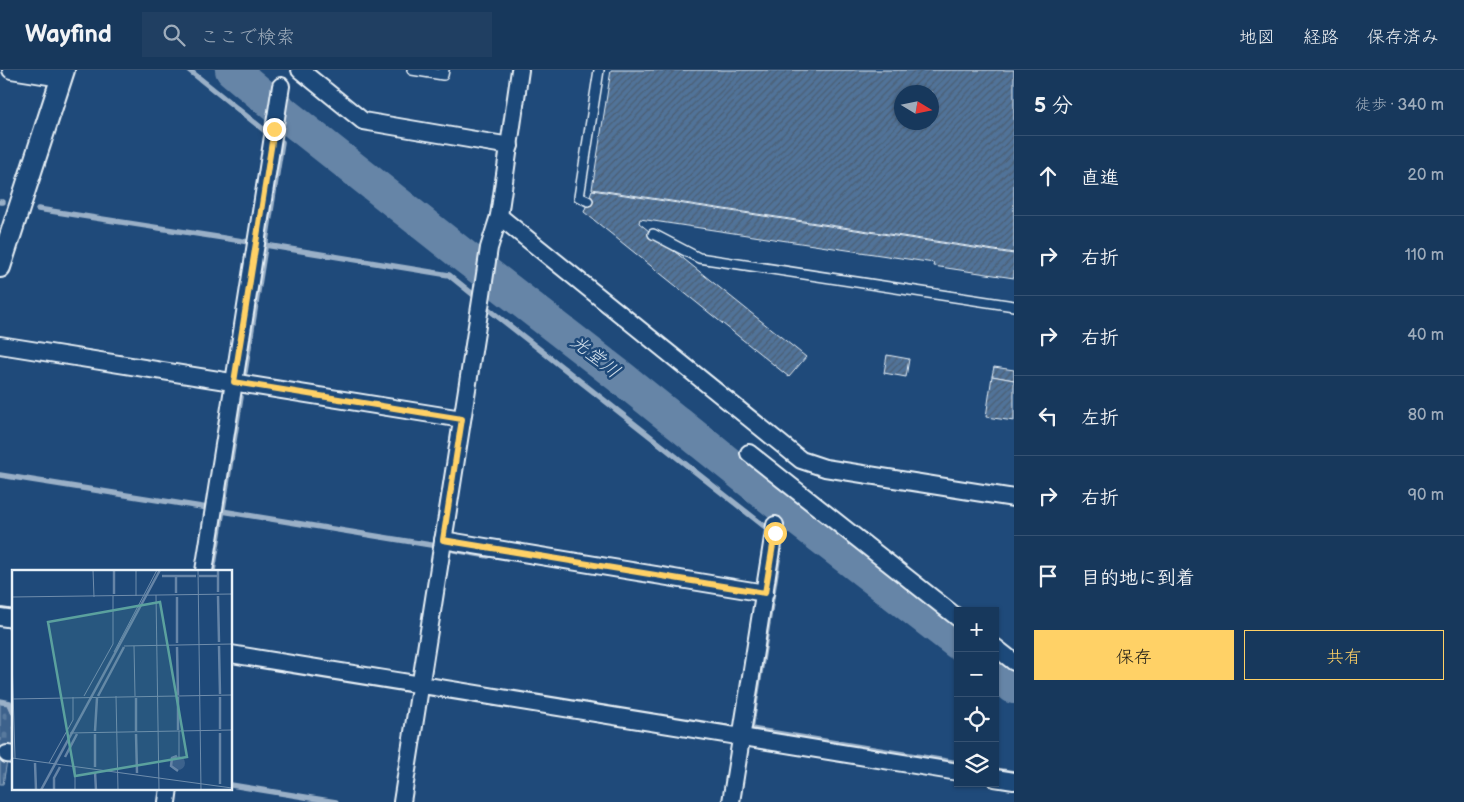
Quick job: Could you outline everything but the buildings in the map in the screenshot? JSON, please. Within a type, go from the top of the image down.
[{"type":"street","points":[[0,267],[62,74],[11,70]]},
{"type":"street","points":[[300,70],[363,121],[510,146]]},
{"type":"street","points":[[402,802],[489,248],[499,216],[520,70]]},
{"type":"street","points":[[204,570],[281,86]]},
{"type":"street","points":[[499,216],[801,460],[825,468],[1014,498]]},
{"type":"street","points":[[0,346],[462,419]]},
{"type":"street","points":[[748,454],[954,615]]},
{"type":"street","points":[[732,802],[775,525]]},
{"type":"street","points":[[443,540],[765,593]]},
{"type":"street","points":[[999,650],[1014,662]]},
{"type":"street","points":[[232,654],[954,771]]},
{"type":"street","points":[[999,779],[1014,781]]},
{"type":"lane","points":[[412,70],[443,75],[444,70]]},
{"type":"lane","points":[[588,202],[579,197],[599,70]]},
{"type":"lane","points":[[653,234],[699,258],[1014,306]]},
{"type":"green space","points":[[0,704],[8,705],[12,713],[12,750],[7,761],[3,784],[0,784]]},
{"type":"waterway","points":[[189,70],[264,130]]},
{"type":"waterway","name":"光堂川","points":[[232,70],[459,252],[954,640]]},
{"type":"waterway","points":[[284,131],[287,116]]},
{"type":"waterway","points":[[245,372],[282,142]]},
{"type":"waterway","points":[[38,209],[249,242]]},
{"type":"waterway","points":[[265,245],[449,275],[475,296]]},
{"type":"waterway","points":[[487,308],[768,529]]},
{"type":"waterway","points":[[213,570],[241,397]]},
{"type":"waterway","points":[[0,475],[208,508]]},
{"type":"waterway","points":[[222,511],[437,546]]},
{"type":"waterway","points":[[782,535],[751,729],[954,762]]},
{"type":"waterway","points":[[454,550],[488,556]]},
{"type":"waterway","name":"光堂川","points":[[999,676],[1014,687]]},
{"type":"waterway","points":[[0,701],[10,703],[12,708]]},
{"type":"waterway","points":[[999,771],[1014,773]]},
{"type":"waterway","points":[[232,785],[336,802]]},
{"type":"route","points":[[274,129],[234,382],[462,419],[443,540],[765,593],[775,533]]}]
